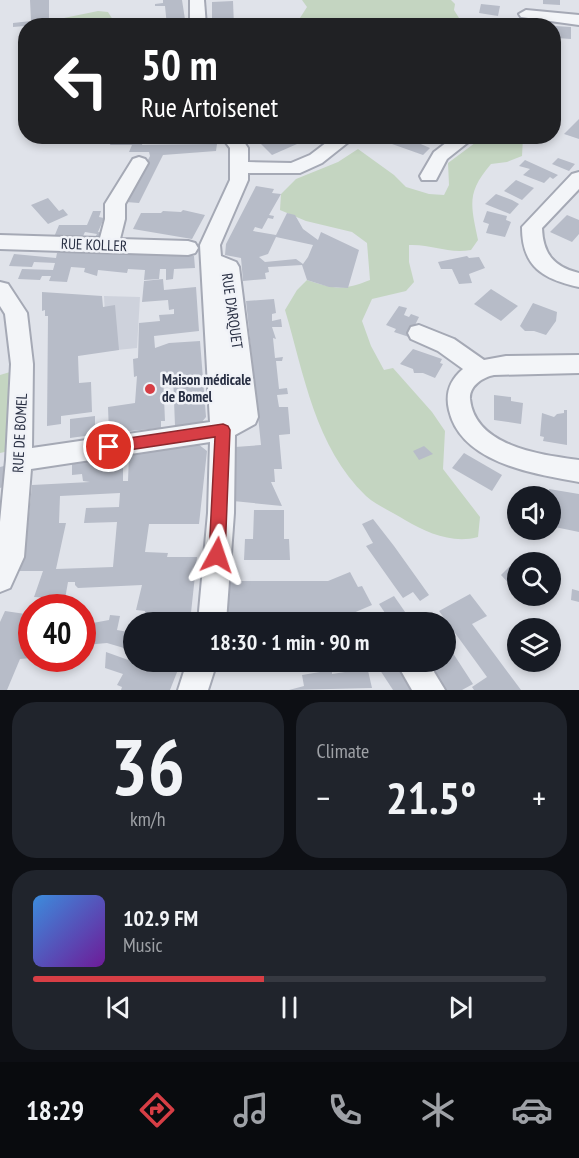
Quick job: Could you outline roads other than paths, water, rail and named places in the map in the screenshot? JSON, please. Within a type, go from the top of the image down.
[{"type":"street","points":[[197,0],[198,18]]},
{"type":"street","points":[[525,14],[579,20]]},
{"type":"street","name":"RUE D'ARQUET","points":[[223,430],[246,417],[229,267],[211,260],[210,245],[240,180],[239,148],[236,144]]},
{"type":"street","points":[[240,167],[293,169],[316,159],[336,144]]},
{"type":"street","points":[[429,176],[440,156],[456,144]]},
{"type":"street","points":[[108,245],[115,219],[115,204],[139,163]]},
{"type":"street","points":[[579,178],[532,227],[531,241],[536,257],[553,271],[579,280]]},
{"type":"street","name":"RUE KOLLER","points":[[0,242],[188,248]]},
{"type":"street","name":"RUE DE BOMEL","points":[[0,289],[16,313],[22,364],[19,460],[10,557],[0,579]]},
{"type":"street","points":[[419,333],[446,345],[480,369]]},
{"type":"street","points":[[579,364],[498,365],[480,369],[463,382],[457,395],[458,408],[474,434],[496,451],[553,468],[579,471]]},
{"type":"street","points":[[19,460],[223,430],[221,513],[213,612]]},
{"type":"street","points":[[193,690],[199,672]]},
{"type":"street","points":[[418,672],[430,690]]},
{"type":"place","name":"Maison médicale de Bomel","points":[[150,389]]}]
